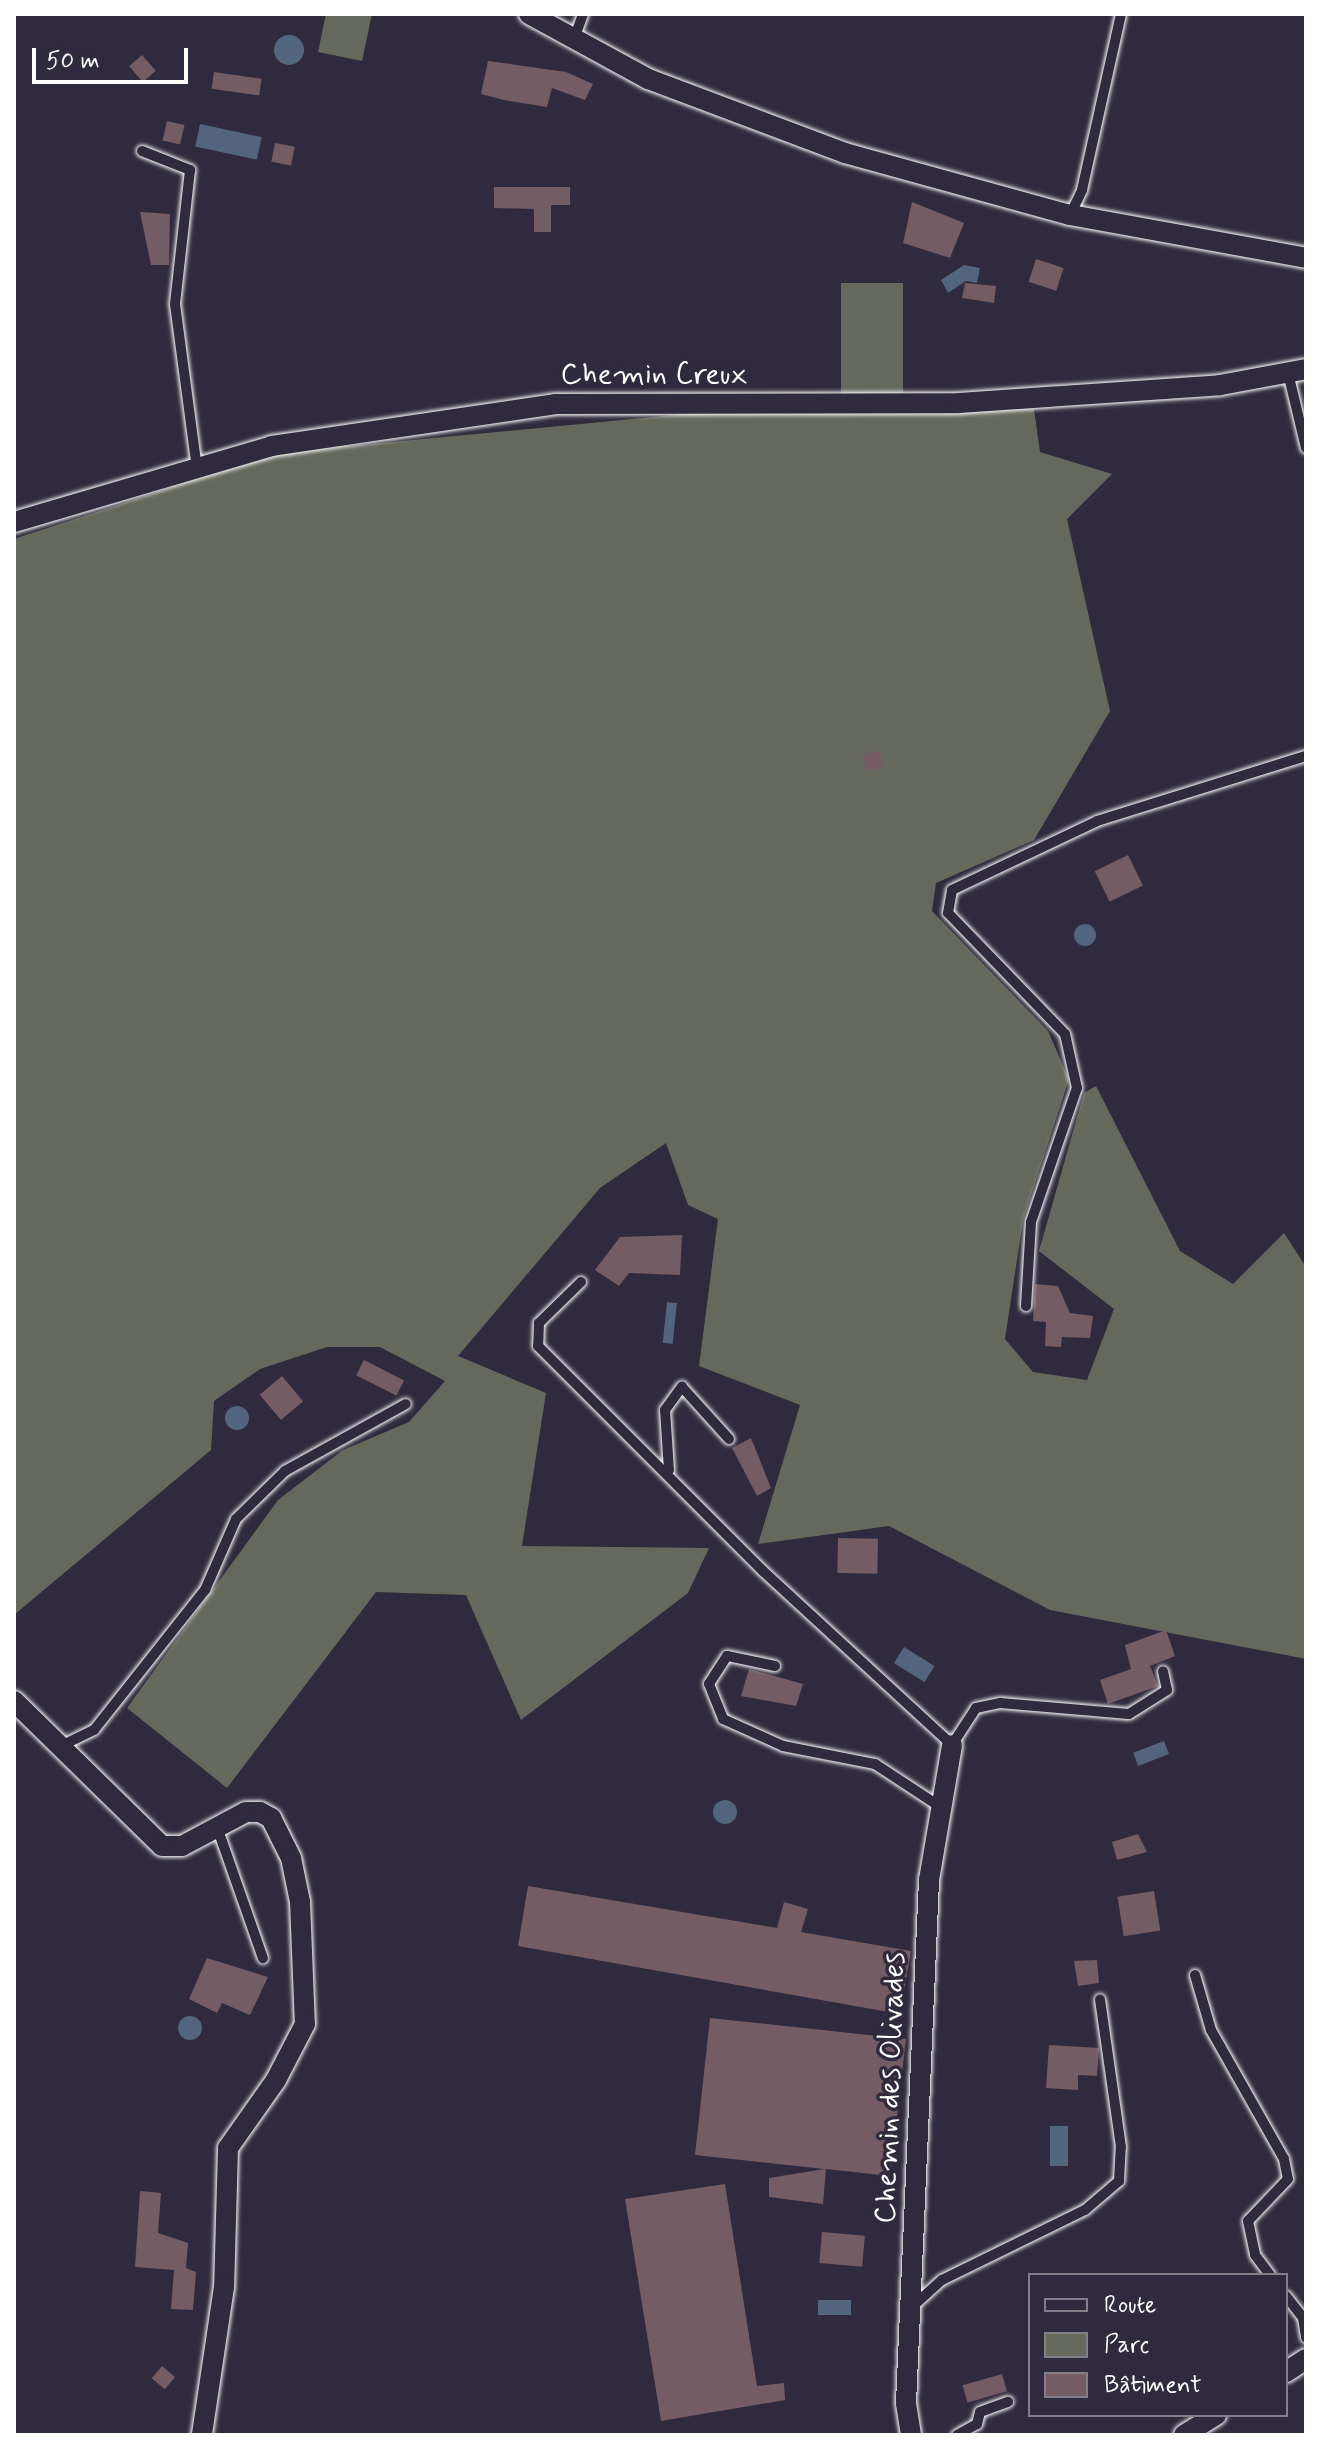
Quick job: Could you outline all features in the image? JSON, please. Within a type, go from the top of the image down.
[{"type":"street","points":[[529,14],[648,79],[845,153],[1070,215],[1306,258]]},
{"type":"street","name":"Chemin Creux","points":[[14,522],[272,446],[555,404],[959,403],[1297,371]]},
{"type":"street","points":[[14,1701],[162,1846],[182,1846],[246,1812],[271,1818],[300,1902],[297,1941],[307,1996],[292,2052],[228,2148],[224,2287],[202,2435]]},
{"type":"street","name":"Chemin des Olivades","points":[[911,2435],[911,2307],[929,1880],[939,1806],[952,1745]]},
{"type":"street","points":[[1288,2371],[1306,2359]]},
{"type":"street","points":[[1184,2435],[1213,2417]]},
{"type":"lane","points":[[574,41],[583,14]]},
{"type":"lane","points":[[1070,215],[1082,190],[1121,14]]},
{"type":"lane","points":[[142,151],[190,170],[175,304],[197,468]]},
{"type":"lane","points":[[1297,371],[1306,448]]},
{"type":"lane","points":[[1026,1306],[1031,1222],[1077,1088],[1065,1034],[948,913],[952,890],[1097,821],[1306,756]]},
{"type":"lane","points":[[581,1282],[539,1323],[538,1346],[669,1470],[763,1571],[952,1745],[976,1708],[1000,1703],[1129,1714],[1167,1690],[1163,1671]]},
{"type":"lane","points":[[669,1470],[665,1410],[682,1387],[729,1439]]},
{"type":"lane","points":[[61,1746],[94,1730],[205,1590],[236,1519],[285,1471],[406,1404]]},
{"type":"lane","points":[[775,1666],[727,1656],[709,1684],[723,1719],[783,1746],[875,1764],[939,1806]]},
{"type":"lane","points":[[217,1827],[263,1958]]},
{"type":"lane","points":[[1195,1975],[1211,2030],[1284,2159],[1288,2179],[1248,2221],[1255,2255],[1268,2273]]},
{"type":"lane","points":[[911,2307],[942,2280],[1024,2245],[1119,2181],[1100,1999]]},
{"type":"lane","points":[[1288,2299],[1303,2318],[1306,2338]]},
{"type":"lane","points":[[957,2435],[977,2424],[980,2412],[1008,2402]]},
{"type":"green space","points":[[326,14],[372,14],[362,61],[318,52]]},
{"type":"green space","points":[[841,283],[903,283],[903,394],[841,394]]},
{"type":"green space","points":[[1034,409],[1040,452],[1112,474],[1067,519],[1110,711],[1034,840],[936,883],[932,911],[1048,1031],[1069,1079],[1023,1220],[1005,1339],[1033,1372],[1087,1380],[1114,1309],[1039,1251],[1084,1093],[1096,1086],[1180,1251],[1233,1284],[1284,1233],[1306,1267],[1306,1659],[1050,1610],[889,1526],[758,1544],[800,1405],[699,1366],[718,1219],[688,1205],[666,1143],[600,1188],[458,1356],[546,1393],[522,1546],[709,1548],[688,1593],[521,1720],[466,1595],[376,1592],[227,1788],[127,1708],[278,1500],[343,1450],[409,1422],[445,1381],[380,1347],[327,1347],[260,1369],[214,1401],[211,1450],[14,1615],[14,539],[277,453],[716,411]]},
{"type":"water","points":[[289,35],[300,39],[304,50],[300,61],[289,65],[278,61],[274,50],[278,39]]},
{"type":"water","points":[[200,124],[262,137],[257,160],[195,146]]},
{"type":"water","points":[[964,265],[980,268],[977,283],[966,281],[948,293],[941,280]]},
{"type":"water","points":[[1085,924],[1093,927],[1096,935],[1093,943],[1085,946],[1077,943],[1074,935],[1077,927]]},
{"type":"water","points":[[667,1302],[677,1303],[673,1344],[663,1343]]},
{"type":"water","points":[[237,1406],[248,1413],[249,1418],[242,1429],[237,1430],[226,1423],[225,1418],[232,1407]]},
{"type":"water","points":[[904,1647],[935,1666],[924,1682],[894,1663]]},
{"type":"water","points":[[1164,1741],[1169,1754],[1138,1766],[1133,1753]]},
{"type":"water","points":[[725,1800],[736,1807],[737,1812],[730,1823],[725,1824],[714,1817],[713,1812],[720,1801]]},
{"type":"water","points":[[190,2016],[199,2019],[202,2028],[199,2037],[190,2040],[181,2037],[178,2028],[181,2019]]},
{"type":"water","points":[[1050,2126],[1068,2126],[1068,2166],[1050,2166]]},
{"type":"water","points":[[818,2300],[851,2300],[851,2315],[818,2315]]},
{"type":"building","points":[[142,55],[156,71],[143,82],[129,66]]},
{"type":"building","points":[[488,61],[566,72],[593,84],[585,100],[552,88],[547,107],[504,100],[481,94]]},
{"type":"building","points":[[214,72],[262,79],[259,96],[212,89]]},
{"type":"building","points":[[167,121],[185,125],[180,145],[163,140]]},
{"type":"building","points":[[275,143],[295,147],[291,165],[271,162]]},
{"type":"building","points":[[494,187],[570,187],[570,205],[551,205],[551,232],[534,232],[534,209],[494,208]]},
{"type":"building","points":[[912,202],[964,223],[950,258],[903,243]]},
{"type":"building","points":[[140,212],[170,214],[169,265],[151,265]]},
{"type":"building","points":[[1036,259],[1064,268],[1056,291],[1029,282]]},
{"type":"building","points":[[965,283],[996,286],[994,303],[962,298]]},
{"type":"building","points":[[880,751],[883,768],[866,771],[863,754]]},
{"type":"building","points":[[1128,855],[1143,886],[1110,902],[1095,871]]},
{"type":"building","points":[[682,1235],[680,1275],[629,1273],[619,1286],[595,1270],[620,1237]]},
{"type":"building","points":[[1035,1284],[1058,1286],[1070,1313],[1093,1316],[1090,1338],[1062,1337],[1061,1347],[1045,1346],[1046,1322],[1033,1321]]},
{"type":"building","points":[[364,1360],[404,1380],[396,1396],[356,1375]]},
{"type":"building","points":[[282,1376],[303,1401],[281,1420],[260,1395]]},
{"type":"building","points":[[751,1438],[771,1488],[757,1496],[732,1448]]},
{"type":"building","points":[[838,1538],[878,1539],[877,1574],[837,1573]]},
{"type":"building","points":[[1166,1630],[1175,1656],[1150,1666],[1158,1686],[1108,1704],[1100,1680],[1131,1669],[1125,1645]]},
{"type":"building","points":[[749,1669],[803,1684],[796,1706],[741,1696]]},
{"type":"building","points":[[1138,1834],[1147,1852],[1117,1860],[1112,1842]]},
{"type":"building","points":[[528,1886],[777,1928],[784,1902],[808,1909],[801,1932],[911,1951],[900,2014],[518,1946]]},
{"type":"building","points":[[1154,1891],[1160,1931],[1124,1936],[1117,1897]]},
{"type":"building","points":[[207,1958],[268,1977],[250,2015],[222,2003],[217,2013],[189,1999]]},
{"type":"building","points":[[1097,1960],[1099,1983],[1078,1986],[1074,1961]]},
{"type":"building","points":[[710,2018],[906,2039],[890,2176],[826,2169],[823,2204],[769,2197],[769,2178],[824,2169],[695,2155]]},
{"type":"building","points":[[1049,2045],[1099,2048],[1097,2076],[1078,2075],[1078,2090],[1046,2088]]},
{"type":"building","points":[[725,2184],[757,2386],[784,2383],[785,2400],[661,2421],[625,2199]]},
{"type":"building","points":[[140,2191],[161,2193],[158,2233],[188,2243],[186,2268],[196,2272],[193,2310],[171,2309],[174,2270],[135,2267]]},
{"type":"building","points":[[822,2232],[865,2236],[862,2267],[819,2263]]},
{"type":"building","points":[[162,2366],[175,2377],[165,2389],[152,2378]]},
{"type":"building","points":[[1002,2374],[1007,2391],[968,2403],[963,2385]]}]
